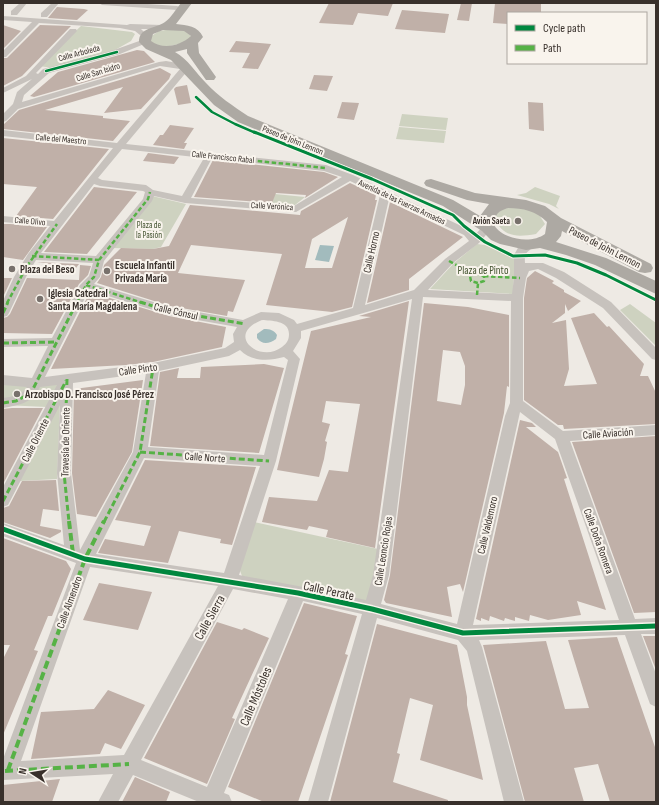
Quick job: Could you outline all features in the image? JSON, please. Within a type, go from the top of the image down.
[{"type":"highway","points":[[187,3],[173,21],[164,27],[149,32],[150,44],[178,48],[192,43]]},
{"type":"highway","points":[[164,27],[187,28],[188,19],[197,3]]},
{"type":"highway","name":"Paseo de John Lennon","points":[[187,28],[196,34],[197,37],[192,43],[193,53],[208,75],[222,90],[254,114],[294,131],[451,191],[472,197],[507,203]]},
{"type":"highway","name":"Paseo de John Lennon","points":[[150,44],[175,57],[186,66],[202,86],[219,102],[243,119],[448,203],[487,227]]},
{"type":"highway","points":[[507,203],[526,204],[543,210],[554,221],[553,236],[535,244],[520,244],[501,239],[487,227],[486,220],[492,209],[507,203]]},
{"type":"highway","name":"Paseo de John Lennon","points":[[554,221],[656,273]]},
{"type":"highway","name":"Paseo de John Lennon","points":[[535,244],[561,247],[589,255],[656,288]]},
{"type":"street","points":[[7,18],[24,3]]},
{"type":"street","points":[[3,55],[56,3]]},
{"type":"street","points":[[102,3],[177,8]]},
{"type":"street","points":[[110,17],[122,4]]},
{"type":"street","points":[[7,18],[41,18],[137,29],[150,44]]},
{"type":"street","points":[[120,26],[164,27]]},
{"type":"street","points":[[3,92],[42,69],[73,30]]},
{"type":"street","name":"Calle Arboleda","points":[[3,119],[15,107],[20,98],[20,94],[42,69],[150,44]]},
{"type":"street","name":"Calle San Isidro","points":[[15,107],[159,64],[166,63],[179,67],[186,66]]},
{"type":"street","points":[[3,313],[5,301],[32,256],[92,180],[186,66]]},
{"type":"street","points":[[3,92],[20,94],[25,98],[37,101]]},
{"type":"street","name":"Calle del Maestro","points":[[3,133],[120,146]]},
{"type":"street","name":"Calle Francisco Rabal","points":[[120,146],[326,168]]},
{"type":"street","points":[[92,180],[100,183],[146,188],[150,192],[186,200],[210,156]]},
{"type":"street","name":"Avenida de las Fuerzas Armadas","points":[[326,168],[350,177],[468,233],[475,241]]},
{"type":"street","name":"Calle Verónica","points":[[186,200],[296,209],[350,177]]},
{"type":"street","points":[[3,403],[16,402],[31,393],[86,285],[94,277],[99,260],[148,199],[150,192]]},
{"type":"street","name":"Calle Horno","points":[[358,310],[385,194]]},
{"type":"street","name":"Calle Olivo","points":[[3,219],[58,224]]},
{"type":"street","points":[[418,293],[449,262],[475,241],[487,227]]},
{"type":"street","name":"Calle Valdemoro","points":[[463,633],[512,416],[517,403],[517,298],[520,278],[519,255],[523,248],[535,244]]},
{"type":"street","points":[[32,256],[99,260]]},
{"type":"street","points":[[520,278],[524,269],[528,266],[539,265],[560,275],[607,305],[656,356]]},
{"type":"street","name":"Calle Cónsul","points":[[86,285],[170,311],[245,324]]},
{"type":"street","points":[[295,329],[418,293],[517,298]]},
{"type":"street","name":"Calle Leoncio Rojas","points":[[318,802],[381,575],[418,293]]},
{"type":"street","points":[[270,316],[286,319],[295,329],[296,340],[292,346],[286,351],[270,356],[260,356],[245,350],[240,344],[239,334],[245,324],[254,319],[270,316]]},
{"type":"street","points":[[3,343],[56,342]]},
{"type":"street","name":"Calle Pinto","points":[[3,380],[35,383],[153,368],[229,352],[240,344]]},
{"type":"street","name":"Calle Sierra","points":[[108,802],[229,581],[269,461],[294,359],[286,351]]},
{"type":"street","name":"Calle Almendro","points":[[5,771],[79,556],[140,452],[153,368]]},
{"type":"street","name":"Calle Oriente","points":[[3,501],[67,379]]},
{"type":"street","name":"Travesía de Oriente","points":[[67,379],[64,473],[79,556]]},
{"type":"street","points":[[517,403],[561,436]]},
{"type":"street","name":"Calle Aviación","points":[[561,436],[656,430]]},
{"type":"street","name":"Calle Doña Romera","points":[[561,436],[656,698]]},
{"type":"street","name":"Calle Norte","points":[[140,452],[269,461]]},
{"type":"street","name":"Calle Perate","points":[[3,529],[79,556],[298,594],[372,609],[463,633],[656,626]]},
{"type":"street","name":"Calle Móstoles","points":[[217,800],[298,594]]},
{"type":"street","points":[[463,633],[474,647],[514,802]]},
{"type":"street","points":[[5,771],[129,764],[217,800]]},
{"type":"green space","points":[[81,26],[132,32],[135,34],[131,41],[115,50],[53,68],[39,66]]},
{"type":"green space","points":[[173,29],[185,31],[191,36],[188,42],[165,47],[151,43],[150,37],[159,31]]},
{"type":"green space","points":[[402,114],[448,118],[446,130],[399,126]]},
{"type":"green space","points":[[399,127],[446,131],[444,143],[396,139]]},
{"type":"green space","points":[[535,187],[560,196],[556,206],[559,209],[549,204],[517,195],[526,193]]},
{"type":"green space","points":[[275,194],[305,197],[295,205],[271,204]]},
{"type":"green space","name":"Plaza de la Pasión","points":[[152,196],[186,204],[161,247],[153,249],[112,248]]},
{"type":"green space","points":[[521,207],[538,213],[545,224],[536,234],[523,236],[512,235],[502,229],[494,218],[496,214],[502,210]]},
{"type":"green space","name":"Plaza de Pinto","points":[[477,244],[485,245],[515,258],[513,294],[430,289],[454,263]]},
{"type":"green space","points":[[630,304],[656,323],[656,346],[620,310]]},
{"type":"green space","points":[[57,383],[58,387],[47,407],[3,405],[3,384]]},
{"type":"green space","points":[[60,401],[57,479],[19,481]]},
{"type":"green space","points":[[254,522],[378,549],[369,602],[311,592],[242,576],[239,568]]},
{"type":"water","points":[[320,245],[334,246],[329,262],[315,260]]},
{"type":"water","points":[[264,329],[275,332],[277,335],[276,339],[266,343],[261,342],[257,338],[257,334]]},
{"type":"building","points":[[329,3],[393,3],[388,16],[358,13],[353,25],[319,23]]},
{"type":"building","points":[[461,3],[472,3],[469,21],[457,20]]},
{"type":"building","points":[[495,3],[541,3],[541,12],[507,12],[507,24],[493,23]]},
{"type":"building","points":[[57,7],[88,10],[77,20],[48,18]]},
{"type":"building","points":[[402,10],[449,14],[445,33],[395,29]]},
{"type":"building","points":[[3,25],[21,31],[3,49]]},
{"type":"building","points":[[40,25],[71,26],[22,76],[3,86],[3,58],[7,58]]},
{"type":"building","points":[[236,41],[271,44],[258,69],[242,68],[250,53],[229,52]]},
{"type":"building","points":[[137,50],[144,51],[155,62],[34,97],[30,96],[58,72]]},
{"type":"building","points":[[160,68],[171,74],[169,79],[141,109],[104,113],[123,87],[45,110],[103,116],[103,118],[130,121],[113,141],[3,129],[3,125],[19,110]]},
{"type":"building","points":[[314,75],[333,76],[327,91],[309,89]]},
{"type":"building","points":[[187,85],[191,103],[178,105],[174,89],[176,87]]},
{"type":"building","points":[[342,102],[359,103],[354,120],[337,118]]},
{"type":"building","points":[[528,102],[543,103],[544,131],[529,129]]},
{"type":"building","points":[[170,125],[194,128],[184,143],[187,143],[184,149],[153,145]]},
{"type":"building","points":[[3,138],[109,149],[53,219],[16,216],[37,187],[3,184]]},
{"type":"building","points":[[148,153],[179,157],[174,164],[143,161]]},
{"type":"building","points":[[213,160],[324,172],[338,177],[305,198],[306,195],[276,193],[272,203],[194,197]]},
{"type":"building","points":[[350,183],[376,195],[375,200],[377,200],[352,307],[332,312],[266,305],[282,254],[191,245],[178,273],[245,280],[233,312],[228,311],[227,316],[170,306],[97,283],[101,277],[104,265],[121,248],[153,249],[169,246],[190,205],[300,215],[301,211]],"holes":[[[348,217],[332,268],[305,268],[312,239]]]},
{"type":"building","points":[[94,187],[137,192],[87,254],[44,252]]},
{"type":"building","points":[[390,202],[463,237],[409,279],[409,290],[367,303]]},
{"type":"building","points":[[3,224],[47,227],[23,260],[3,257]]},
{"type":"building","points":[[37,262],[79,264],[76,268]]},
{"type":"building","name":"Iglesia Catedral Santa María Magdalena","points":[[80,265],[91,266],[88,275],[79,284],[52,334],[3,333],[3,318],[10,314],[27,278],[79,280]]},
{"type":"building","points":[[535,271],[554,281],[552,283],[564,290],[564,292],[581,301],[568,311],[565,304],[565,313],[552,323],[566,320],[569,369],[564,386],[597,384],[571,318],[594,313],[607,327],[609,326],[644,364],[640,376],[648,376],[656,393],[656,424],[564,429],[563,425],[558,425],[524,400],[524,298],[527,278]]},
{"type":"building","points":[[3,278],[12,278],[3,297]]},
{"type":"building","points":[[90,292],[169,316],[226,327],[222,347],[153,362],[51,369]]},
{"type":"building","points":[[409,301],[375,548],[326,537],[328,530],[309,526],[307,530],[262,522],[269,497],[317,501],[329,470],[348,472],[360,404],[326,401],[322,422],[330,424],[325,441],[327,442],[319,477],[277,470],[311,331],[371,317],[359,316]]},
{"type":"building","points":[[424,303],[468,307],[509,315],[509,387],[507,386],[504,413],[463,592],[460,584],[447,587],[452,617],[386,603],[384,600],[390,575]],"holes":[[[443,350],[460,352],[465,366],[465,385],[461,405],[437,401]]]},
{"type":"building","points":[[264,364],[284,368],[259,453],[150,446],[160,372],[179,368],[177,378],[200,378],[201,367]]},
{"type":"building","points":[[143,380],[132,452],[96,517],[77,514],[72,473],[74,389]]},
{"type":"building","points":[[43,408],[3,484],[3,409]]},
{"type":"building","points":[[520,420],[532,423],[536,427],[526,427],[558,452],[567,478],[564,479],[606,610],[577,601],[581,615],[548,620],[530,615],[529,621],[515,617],[515,621],[505,618],[504,621],[490,616],[489,621],[481,618],[481,621],[476,619]]},
{"type":"building","points":[[656,436],[656,612],[634,613],[572,442]]},
{"type":"building","points":[[145,460],[256,467],[232,545],[220,543],[221,539],[179,531],[168,563],[98,553],[105,539],[144,546],[151,526],[115,520]]},
{"type":"building","points":[[56,480],[59,511],[43,509],[40,526],[61,530],[61,532],[50,538],[3,522],[3,508],[9,506],[22,481]]},
{"type":"building","points":[[3,538],[66,561],[71,569],[52,616],[48,616],[34,650],[38,651],[3,735],[3,659],[10,645],[3,645]]},
{"type":"building","points":[[99,583],[152,592],[138,630],[83,620]]},
{"type":"building","points":[[304,603],[357,616],[345,654],[348,655],[298,802],[264,802],[228,787]]},
{"type":"building","points":[[217,622],[242,630],[244,628],[269,638],[232,718],[235,719],[207,784],[144,758]]},
{"type":"building","points":[[377,624],[457,645],[467,697],[467,705],[483,780],[420,760],[433,705],[410,698],[397,753],[400,754],[393,782],[448,800],[448,802],[330,802]]},
{"type":"building","points":[[643,636],[656,636],[656,670]]},
{"type":"building","points":[[617,637],[656,750],[656,802],[610,802],[598,764],[574,768],[584,802],[525,802],[483,645],[546,641],[565,709],[589,708],[568,640]]},
{"type":"building","points":[[108,690],[145,705],[121,749],[105,743],[100,754],[31,759],[41,712],[94,709]]},
{"type":"building","points":[[135,777],[170,792],[166,802],[122,802]]},
{"type":"building","points":[[60,779],[52,802],[3,802],[3,785]]},
{"type":"marked path","points":[[209,156],[326,168]]},
{"type":"marked path","points":[[3,403],[16,401],[31,393],[86,285],[94,277],[99,260],[148,199],[150,192]]},
{"type":"marked path","points":[[3,313],[27,266],[57,224]]},
{"type":"marked path","points":[[32,256],[99,260]]},
{"type":"marked path","points":[[449,261],[473,274]]},
{"type":"marked path","points":[[475,273],[484,276],[484,281],[478,283],[471,281],[470,276],[475,273]]},
{"type":"marked path","points":[[484,276],[520,278]]},
{"type":"marked path","points":[[477,295],[478,283]]},
{"type":"marked path","points":[[86,285],[169,311],[245,324]]},
{"type":"marked path","points":[[3,343],[56,342]]},
{"type":"marked path","points":[[8,770],[85,559],[140,452],[153,368]]},
{"type":"marked path","points":[[67,379],[64,473],[73,554]]},
{"type":"marked path","points":[[3,501],[66,381]]},
{"type":"marked path","points":[[140,452],[269,461]]},
{"type":"marked path","points":[[5,771],[129,764]]},
{"type":"cycle path","points":[[46,71],[117,52]]},
{"type":"cycle path","points":[[196,97],[212,112],[235,124],[372,179],[453,215],[464,226],[485,242],[513,256],[545,255],[577,263],[606,275],[656,300]]},
{"type":"cycle path","points":[[3,529],[85,559],[298,593],[372,609],[463,633],[656,626]]},
{"type":"place","name":"Avión Saeta","points":[[518,221]]},
{"type":"place","name":"Plaza del Beso","points":[[12,269]]},
{"type":"place","name":"Escuela Infantil Privada María","points":[[107,271]]},
{"type":"place","name":"Iglesia Catedral Santa María Magdalena","points":[[40,299]]},
{"type":"place","name":"Arzobispo D. Francisco José Pérez","points":[[17,394]]}]
